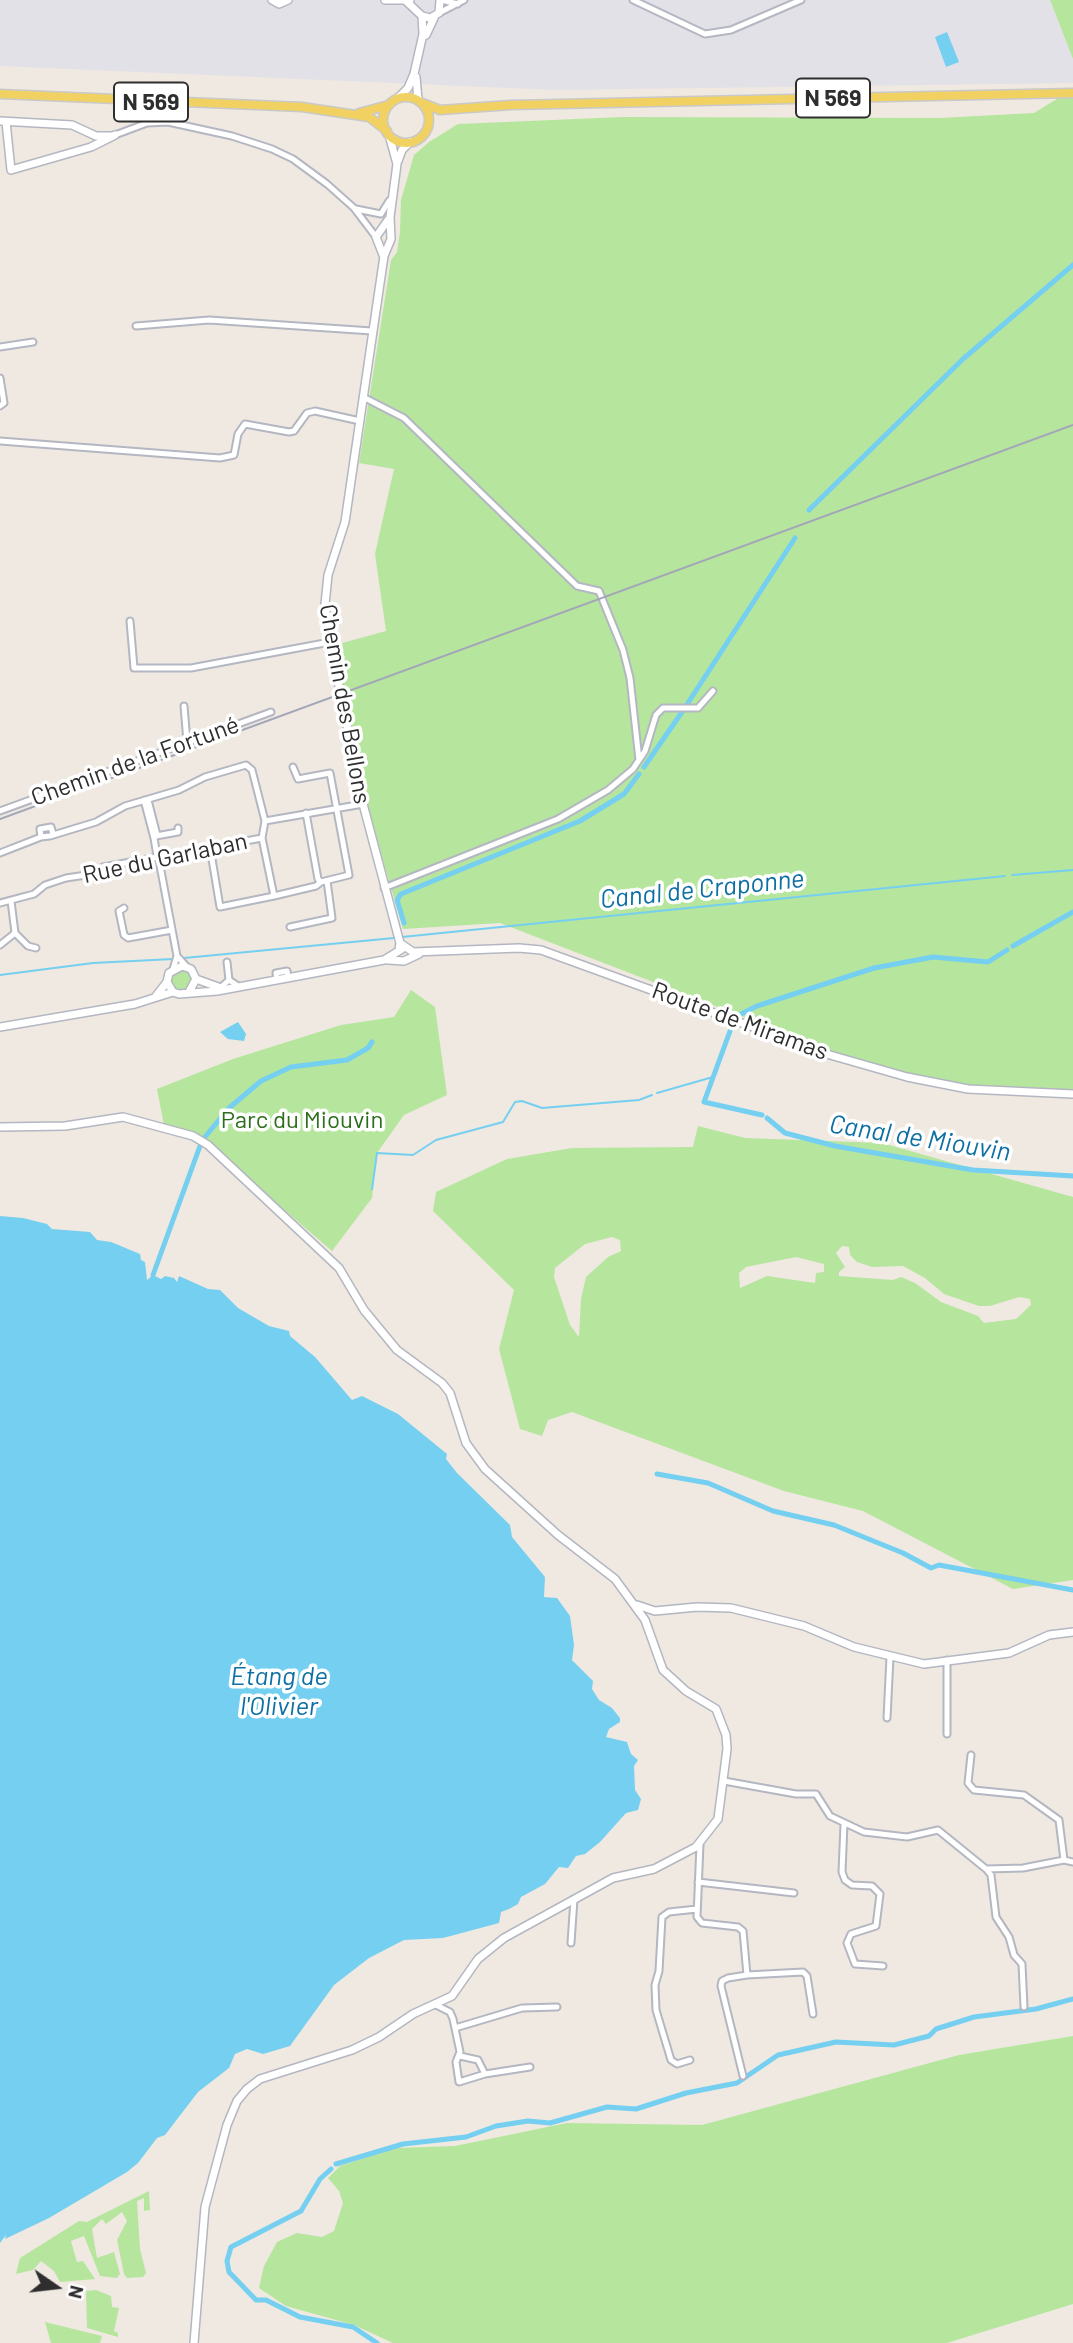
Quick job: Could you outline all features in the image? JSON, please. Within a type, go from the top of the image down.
[{"type":"main road","name":"N 569","points":[[420,102],[437,110],[1073,93]]},
{"type":"main road","name":"N 569","points":[[0,94],[283,105],[353,113],[371,118],[388,133]]},
{"type":"main road","points":[[398,98],[420,102],[428,114],[428,127],[421,137],[410,142],[397,141],[388,133],[384,120],[389,105],[398,98]]},
{"type":"main road","name":"N 569","points":[[353,113],[389,105]]},
{"type":"main road","name":"N 569","points":[[428,127],[440,115],[460,108]]},
{"type":"street","points":[[272,0],[279,4],[288,0]]},
{"type":"street","points":[[385,0],[408,1],[420,13],[436,15],[461,2]]},
{"type":"street","points":[[398,98],[408,88],[414,74],[423,34],[419,0]]},
{"type":"street","points":[[420,102],[416,75],[424,40],[440,0],[461,2]]},
{"type":"street","points":[[636,1],[705,34],[731,30],[801,0]]},
{"type":"street","points":[[115,135],[96,136],[72,125],[3,122],[11,170],[82,149],[158,121],[248,140],[282,153],[307,168],[355,208],[367,223],[383,236]]},
{"type":"street","points":[[82,149],[87,143],[87,130]]},
{"type":"street","name":"Chemin des Bellons","points":[[388,133],[397,164]]},
{"type":"street","name":"Chemin des Bellons","points":[[403,952],[363,804],[330,642],[325,588],[345,522],[384,256],[383,236],[390,217],[397,164],[402,150],[410,142]]},
{"type":"street","points":[[355,208],[381,214],[386,210],[394,188]]},
{"type":"street","points":[[135,326],[209,320],[372,331]]},
{"type":"street","points":[[0,347],[33,342]]},
{"type":"street","points":[[0,378],[4,403],[0,406]]},
{"type":"street","points":[[363,397],[404,418],[578,586],[599,591],[623,650],[639,760]]},
{"type":"street","points":[[0,440],[220,458],[234,454],[238,434],[245,424],[289,432],[294,431],[307,413],[315,411],[360,421]]},
{"type":"street","points":[[130,621],[134,668],[191,668],[330,642]]},
{"type":"street","points":[[384,888],[558,819],[608,790],[639,760],[653,732],[656,715],[663,708],[698,708],[713,691]]},
{"type":"street","points":[[184,706],[187,742]]},
{"type":"street","name":"Chemin de la Fortuné","points":[[0,811],[271,712]]},
{"type":"street","points":[[0,853],[41,837],[96,822],[205,777],[246,765],[252,770],[265,821]]},
{"type":"street","points":[[210,847],[220,907],[274,897],[349,875],[330,774],[298,779],[293,767]]},
{"type":"street","points":[[146,800],[177,956],[167,982],[155,998]]},
{"type":"street","name":"Rue du Garlaban","points":[[0,903],[66,878],[93,874],[103,867],[262,838],[265,821],[363,804]]},
{"type":"street","points":[[290,928],[332,919],[306,813]]},
{"type":"street","points":[[41,837],[40,828],[45,826],[51,827],[53,834]]},
{"type":"street","points":[[155,837],[178,832],[178,828]]},
{"type":"street","points":[[262,838],[274,897]]},
{"type":"street","points":[[11,901],[15,933],[28,946],[36,948]]},
{"type":"street","points":[[124,908],[119,911],[124,935],[128,938],[172,930]]},
{"type":"street","points":[[0,945],[15,933]]},
{"type":"street","name":"Route de Miramas","points":[[403,952],[502,948],[541,950],[830,1055],[886,1072],[957,1088],[1073,1094]]},
{"type":"street","points":[[0,1027],[135,1004],[173,992],[189,993],[288,978],[384,960],[403,952]]},
{"type":"street","points":[[177,956],[196,979],[223,988]]},
{"type":"street","points":[[223,988],[229,980],[227,962]]},
{"type":"street","points":[[173,969],[187,967]]},
{"type":"street","points":[[189,993],[196,979]]},
{"type":"street","points":[[229,980],[238,986]]},
{"type":"street","points":[[167,982],[173,992]]},
{"type":"street","points":[[0,1127],[65,1126],[123,1117],[193,1136],[208,1145],[339,1268],[364,1310],[397,1350],[442,1383],[450,1392],[466,1443],[485,1469],[558,1535],[615,1580],[635,1604],[663,1670],[686,1692],[716,1709],[723,1721],[727,1749],[719,1819],[699,1844],[654,1869],[613,1878],[489,1948],[452,1996],[414,2014],[379,2037],[352,2050],[260,2079],[237,2101],[227,2124],[205,2207],[194,2343]]},
{"type":"street","points":[[635,1604],[655,1611],[697,1607],[731,1608],[804,1626],[890,1657],[924,1664],[1009,1653],[1049,1635],[1073,1632]]},
{"type":"street","points":[[887,1718],[890,1657]]},
{"type":"street","points":[[947,1659],[947,1734]]},
{"type":"street","points":[[971,1755],[968,1783],[974,1790],[1024,1795],[1059,1821],[1063,1860]]},
{"type":"street","points":[[724,1781],[796,1794],[816,1794],[830,1816],[844,1824],[884,1836],[907,1837],[938,1830],[991,1875],[996,1917],[1009,1937],[1014,1955],[1022,1964],[1024,2007]]},
{"type":"street","points":[[844,1824],[842,1872],[845,1880],[852,1885],[872,1886],[880,1894],[876,1926],[851,1934],[847,1943],[855,1964],[883,1966]]},
{"type":"street","points":[[699,1844],[696,1917],[702,1923],[741,1928],[747,1975]]},
{"type":"street","points":[[986,1869],[1023,1868],[1063,1860],[1073,1862]]},
{"type":"street","points":[[698,1882],[794,1893]]},
{"type":"street","points":[[571,1943],[574,1899]]},
{"type":"street","points":[[690,2060],[677,2064],[671,2060],[656,2010],[655,1985],[659,1971],[662,1917],[669,1912],[697,1909]]},
{"type":"street","points":[[743,2076],[722,1981],[747,1975],[803,1972],[807,1976],[813,2014]]},
{"type":"street","points":[[436,2005],[450,2012],[455,2028],[460,2056],[456,2062],[459,2082],[485,2074],[530,2067]]},
{"type":"street","points":[[455,2028],[522,2008],[557,2007]]},
{"type":"street","points":[[460,2056],[478,2060],[485,2074]]},
{"type":"shaded area","points":[[0,0],[1050,0],[1073,59],[1073,83],[555,90],[0,66]]},
{"type":"green space","points":[[1050,0],[1073,0],[1073,59]]},
{"type":"green space","points":[[1073,89],[1073,1092],[915,1083],[500,923],[403,929],[361,784],[335,645],[386,631],[375,554],[394,469],[359,463],[391,260],[397,252],[401,200],[414,155],[458,124],[623,117],[940,118],[1034,113]]},
{"type":"green space","points":[[182,969],[190,972],[193,980],[190,988],[182,991],[174,988],[171,980],[174,972]]},
{"type":"green space","name":"Parc du Miouvin","points":[[411,990],[435,1007],[447,1095],[404,1115],[377,1153],[372,1198],[332,1251],[203,1140],[164,1125],[157,1089],[233,1059],[341,1025],[394,1017]]},
{"type":"green space","points":[[698,1126],[745,1138],[882,1143],[1073,1197],[1073,1580],[1013,1589],[863,1511],[784,1491],[572,1412],[548,1420],[542,1436],[520,1429],[499,1349],[514,1290],[433,1211],[436,1192],[507,1159],[572,1148],[693,1147]],"holes":[[[612,1237],[620,1240],[621,1251],[608,1257],[586,1277],[581,1299],[579,1337],[570,1325],[554,1277],[555,1268],[585,1244]],[[842,1246],[849,1247],[850,1255],[857,1262],[872,1267],[903,1266],[925,1278],[944,1294],[979,1306],[990,1306],[1019,1297],[1030,1299],[1031,1305],[1016,1319],[984,1323],[978,1316],[941,1302],[915,1283],[901,1277],[893,1280],[839,1276],[839,1272],[845,1267],[836,1253]],[[796,1257],[824,1264],[824,1272],[816,1273],[815,1283],[767,1276],[740,1288],[739,1273],[746,1267]]]},
{"type":"green space","points":[[1073,2036],[1073,2304],[947,2343],[393,2343],[354,2325],[286,2306],[259,2288],[264,2266],[277,2242],[297,2233],[322,2237],[334,2231],[343,2203],[339,2191],[328,2178],[340,2166],[396,2148],[455,2146],[567,2123],[702,2125],[959,2055]]},
{"type":"green space","points":[[149,2191],[150,2210],[144,2211],[144,2198],[137,2201],[140,2249],[146,2273],[143,2277],[127,2278],[124,2274],[117,2240],[127,2221],[122,2212],[106,2224],[102,2219],[92,2229],[97,2258],[114,2252],[120,2274],[117,2278],[100,2276],[84,2236],[71,2241],[77,2262],[83,2261],[95,2279],[60,2282],[54,2271],[41,2261],[33,2270],[16,2274],[20,2258],[79,2221],[87,2222]]},
{"type":"green space","points":[[96,2290],[111,2296],[112,2307],[119,2308],[114,2331],[118,2333],[118,2337],[87,2328],[86,2291]]},
{"type":"green space","points":[[45,2322],[102,2336],[100,2343],[51,2343]]},
{"type":"water","points":[[947,32],[959,62],[946,67],[935,37]]},
{"type":"water","points":[[238,1022],[246,1034],[244,1041],[228,1039],[220,1032]]},
{"type":"water","name":"Étang de l'Olivier","points":[[0,1216],[47,1224],[52,1229],[90,1232],[97,1240],[111,1242],[140,1254],[141,1260],[145,1262],[147,1280],[153,1275],[161,1279],[165,1276],[174,1278],[177,1282],[179,1276],[208,1289],[220,1290],[238,1308],[269,1326],[289,1331],[290,1336],[315,1357],[352,1400],[362,1396],[398,1414],[447,1454],[446,1459],[457,1473],[510,1525],[512,1537],[545,1577],[544,1597],[557,1598],[570,1616],[574,1645],[572,1660],[593,1681],[592,1689],[599,1700],[612,1708],[620,1718],[620,1722],[609,1729],[606,1737],[627,1742],[631,1754],[638,1760],[634,1766],[635,1790],[641,1799],[638,1810],[626,1813],[600,1842],[585,1854],[576,1856],[568,1868],[559,1867],[545,1884],[521,1897],[518,1904],[501,1912],[499,1923],[443,1938],[404,1940],[369,1958],[334,1985],[290,2046],[263,2054],[247,2049],[235,2054],[229,2068],[198,2092],[165,2135],[157,2138],[138,2163],[127,2172],[49,2218],[5,2239],[6,2235],[0,2243]]},
{"type":"waterway","points":[[809,510],[963,359],[1073,265]]},
{"type":"waterway","points":[[686,706],[795,538]]},
{"type":"waterway","points":[[644,767],[682,712]]},
{"type":"waterway","points":[[404,923],[397,900],[401,894],[580,821],[624,794],[639,774]]},
{"type":"waterway","name":"Canal de Craponne","points":[[1012,875],[1073,870]]},
{"type":"waterway","name":"Canal de Craponne","points":[[402,937],[1005,876]]},
{"type":"waterway","points":[[1013,946],[1073,912]]},
{"type":"waterway","name":"Canal de Craponne","points":[[184,958],[394,938]]},
{"type":"waterway","points":[[737,1016],[757,1006],[874,968],[933,957],[988,962],[1007,950]]},
{"type":"waterway","name":"Canal de Craponne","points":[[0,975],[93,963],[173,959]]},
{"type":"waterway","name":"Canal de Miouvin","points":[[733,1023],[704,1102],[762,1115]]},
{"type":"waterway","points":[[204,1138],[229,1108],[261,1081],[291,1067],[347,1060],[368,1048],[372,1042]]},
{"type":"waterway","points":[[657,1093],[713,1077]]},
{"type":"waterway","points":[[372,1189],[377,1153],[413,1155],[436,1140],[503,1122],[515,1102],[522,1101],[542,1108],[639,1100],[652,1095]]},
{"type":"waterway","name":"Canal de Miouvin","points":[[767,1118],[785,1133],[835,1146],[973,1170],[1073,1176]]},
{"type":"waterway","points":[[153,1275],[200,1146]]},
{"type":"waterway","points":[[657,1474],[708,1483],[773,1511],[834,1525],[903,1553],[931,1568],[939,1565],[1073,1590]]},
{"type":"waterway","points":[[336,2164],[403,2144],[466,2137],[496,2126],[528,2121],[550,2123],[607,2107],[636,2109],[686,2093],[737,2083],[778,2055],[836,2042],[894,2045],[929,2036],[936,2029],[974,2017],[1036,2009],[1073,1999]]},
{"type":"waterway","points":[[331,2169],[320,2179],[301,2211],[231,2247],[227,2261],[229,2272],[256,2300],[266,2300],[300,2317],[353,2327],[377,2343]]},
{"type":"railway","points":[[0,819],[1073,425]]}]
